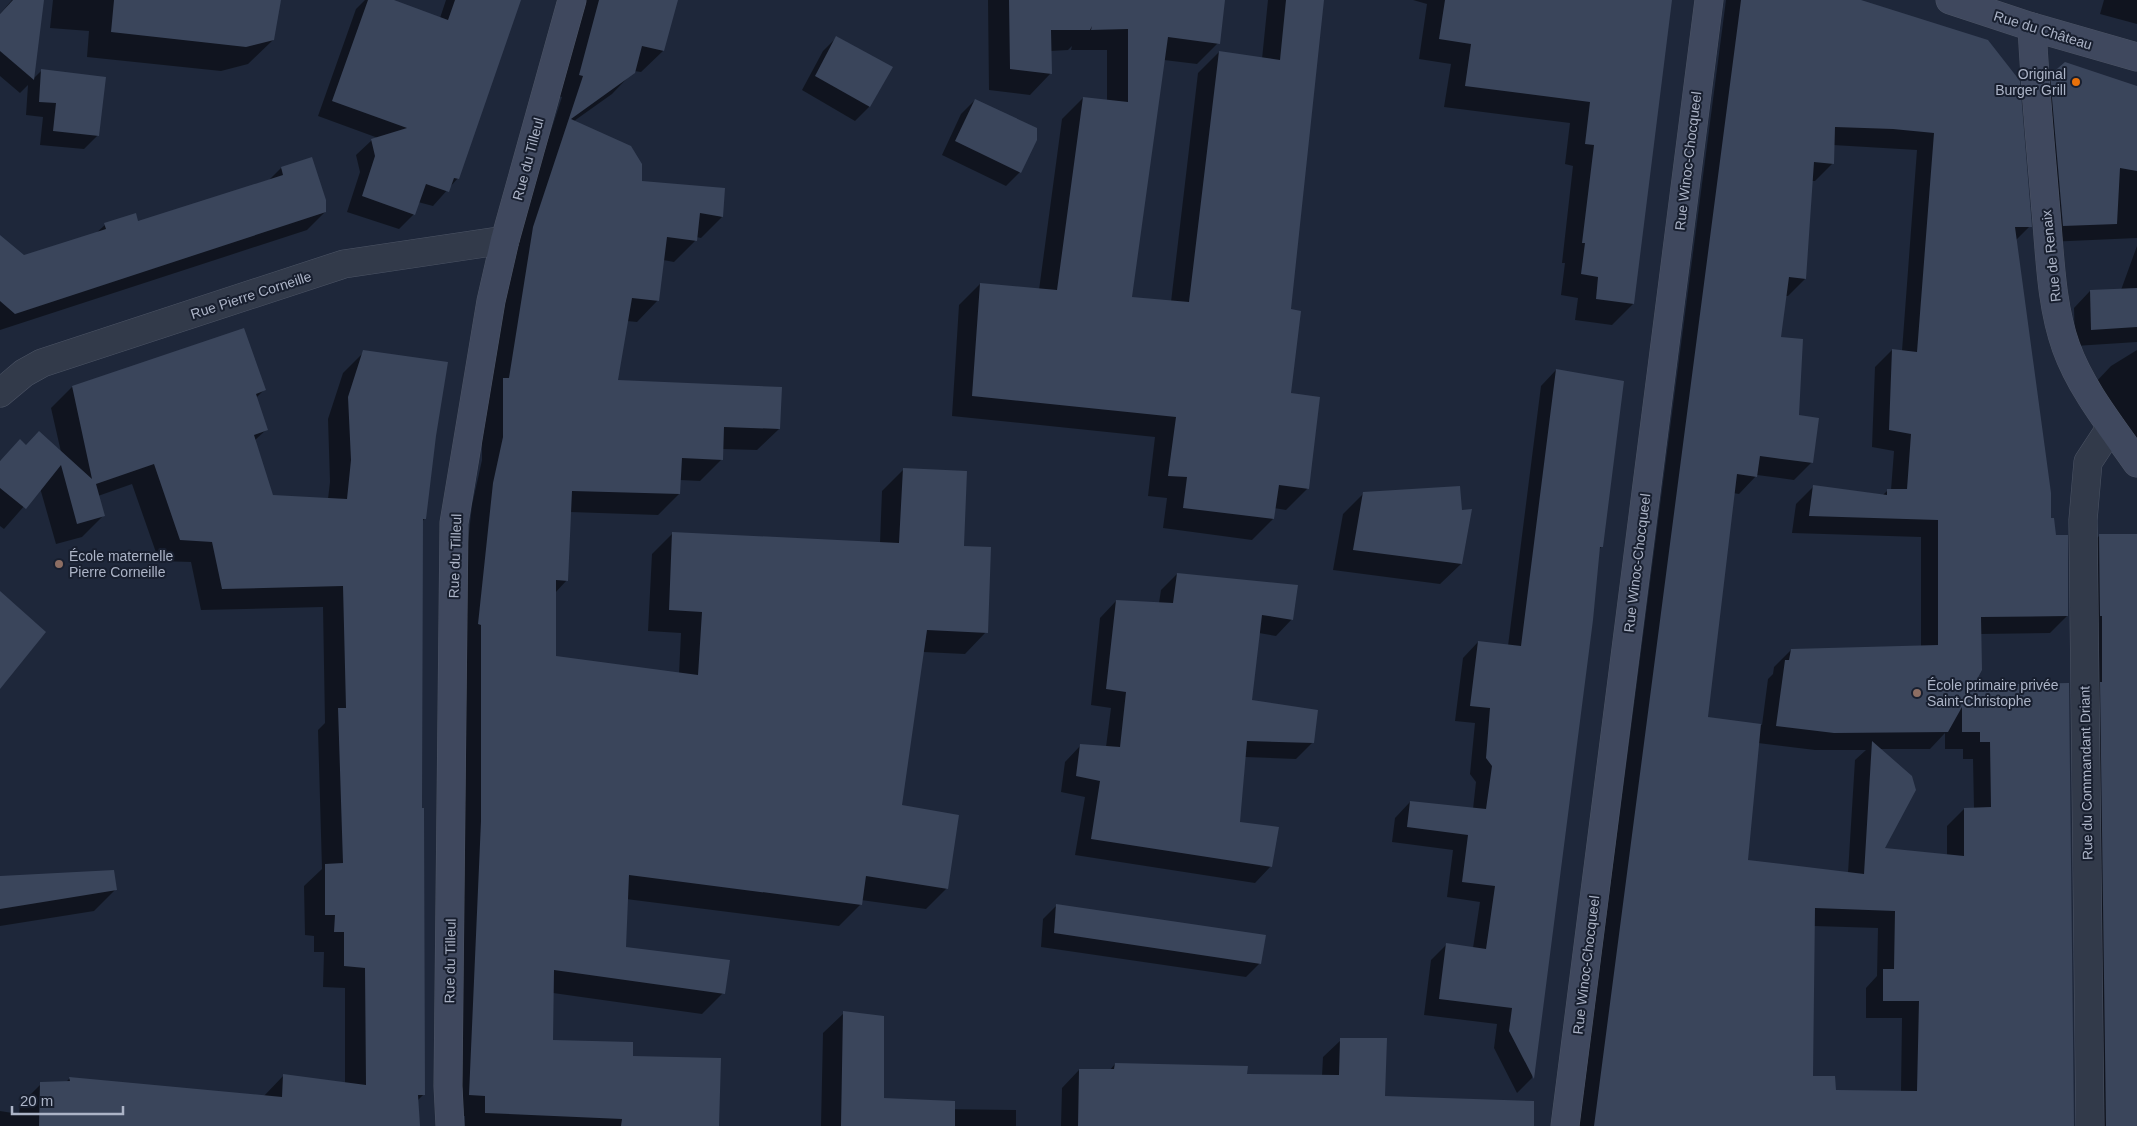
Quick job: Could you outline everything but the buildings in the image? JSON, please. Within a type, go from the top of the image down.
[{"type":"street","name":"Rue du Tilleul","points":[[450,1126],[448,1086],[454,523],[490,311],[505,240],[572,0]]},
{"type":"street","name":"Rue Winoc-Chocqueel","points":[[1565,1126],[1708,0]]},
{"type":"street","name":"Rue du Château","points":[[1950,0],[2032,27],[2137,57]]},
{"type":"street","name":"Rue de Renaix","points":[[2032,27],[2050,260],[2065,346],[2074,366],[2111,427],[2137,463]]},
{"type":"street","name":"Rue Pierre Corneille","points":[[2,386],[42,363],[344,264],[505,240]]},
{"type":"street","name":"Rue du Commandant Driant","points":[[2090,1126],[2083,520],[2088,462],[2111,427]]},
{"type":"place","name":"Original Burger Grill","points":[[2076,82]]},
{"type":"place","name":"École maternelle Pierre Corneille","points":[[59,564]]},
{"type":"place","name":"École primaire privée Saint-Christophe","points":[[1917,693]]}]
